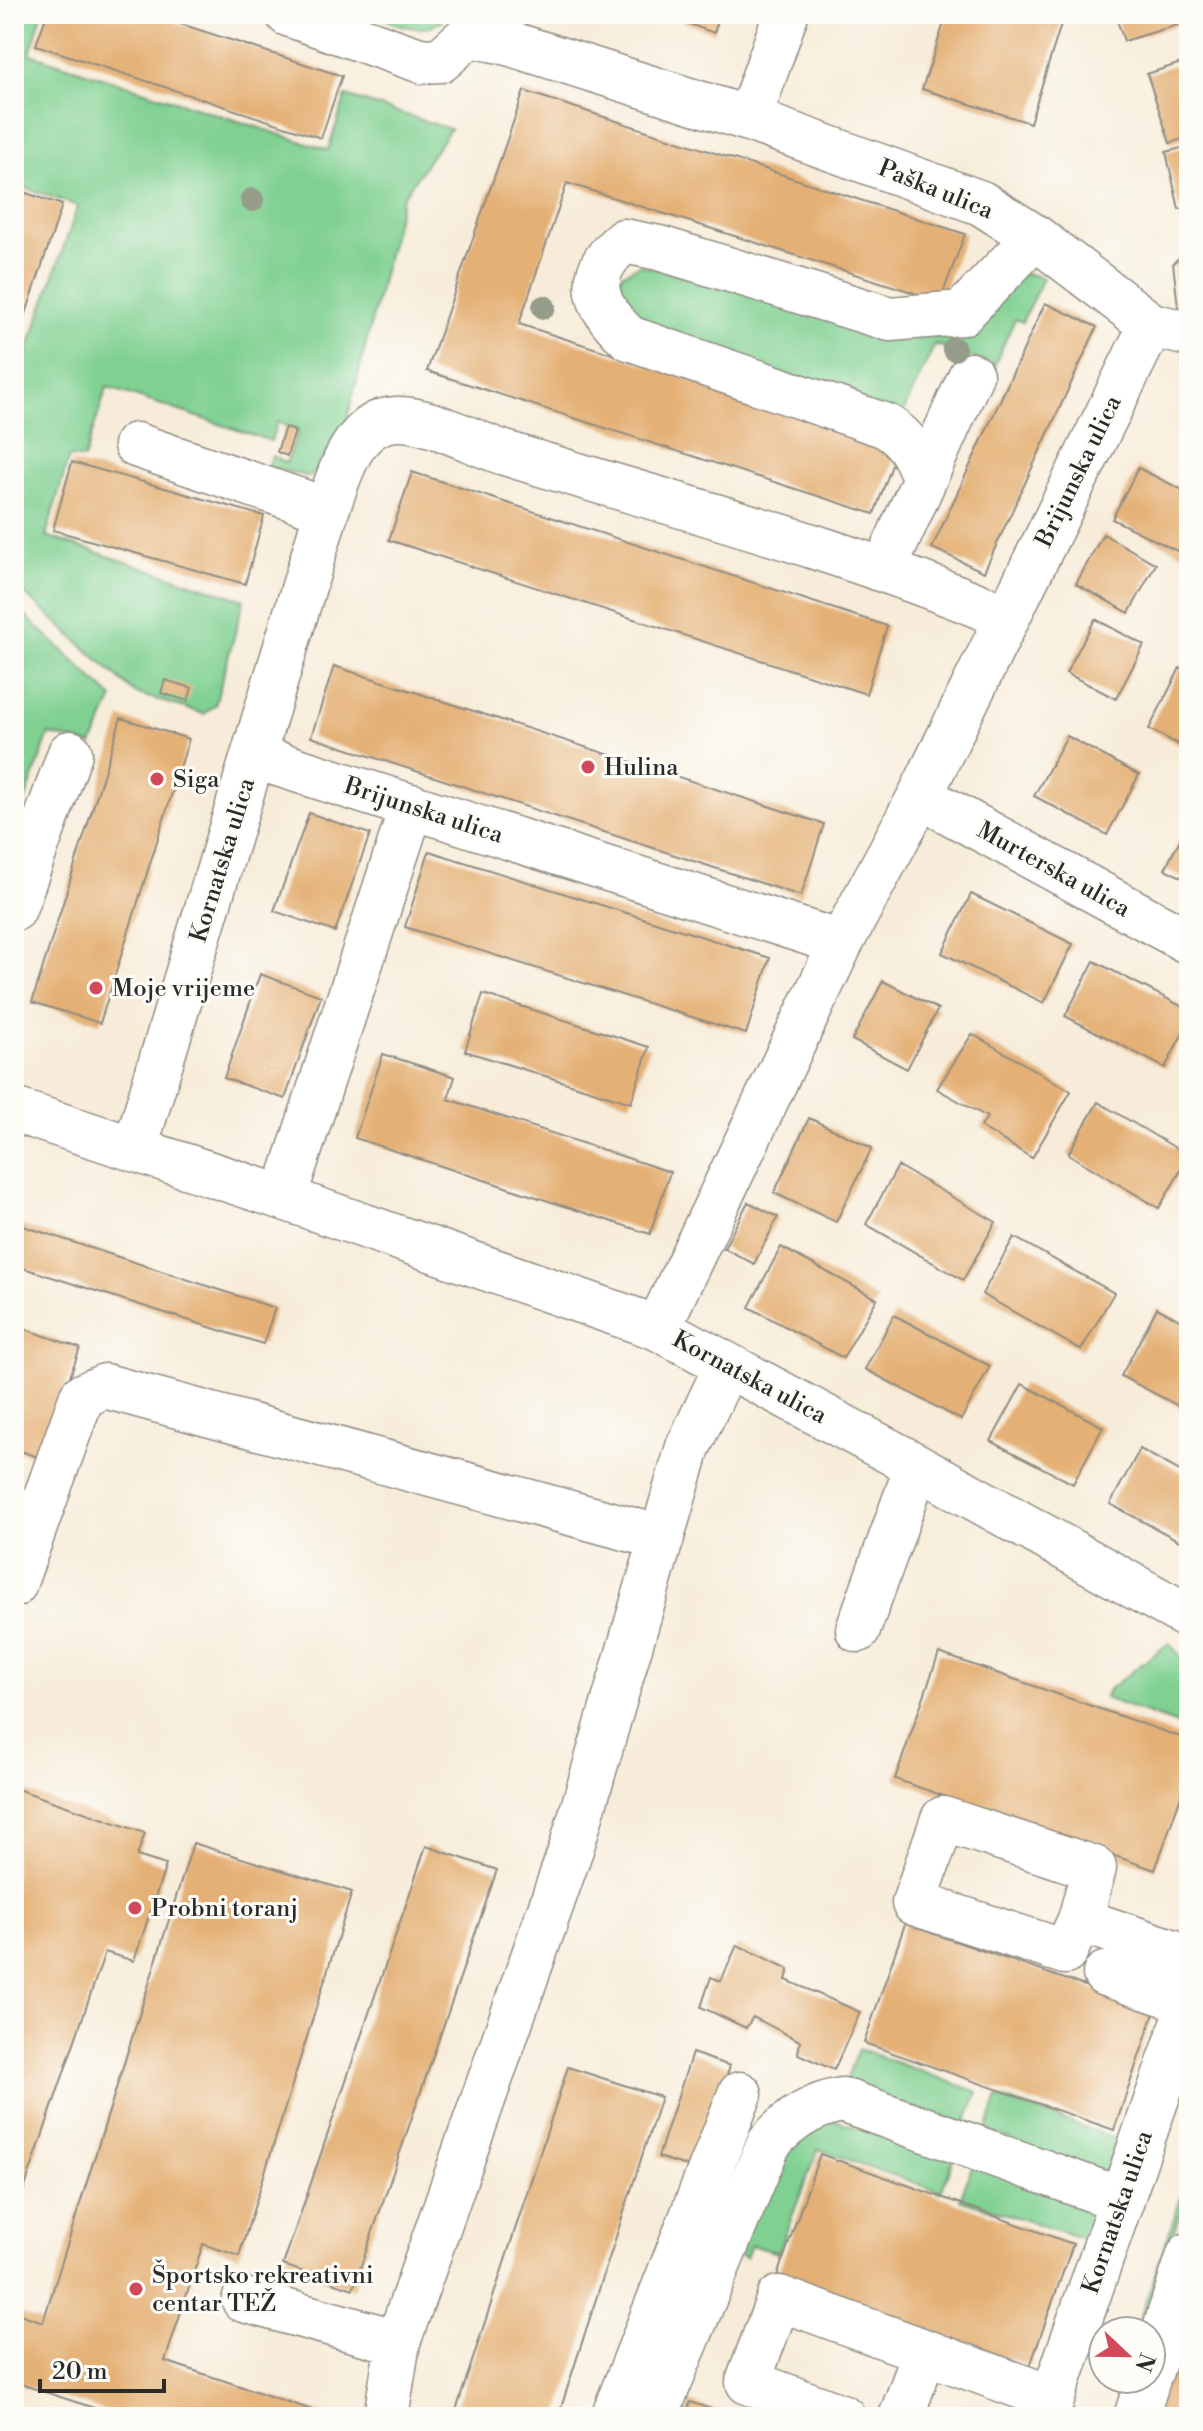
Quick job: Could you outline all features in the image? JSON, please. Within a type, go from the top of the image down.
[{"type":"street","name":"Paška ulica","points":[[288,14],[422,61],[441,60],[472,24],[505,42],[749,119],[981,203],[1170,330]]},
{"type":"street","points":[[749,119],[786,14]]},
{"type":"street","points":[[924,477],[913,450],[901,436],[886,426],[629,338],[607,318],[596,285],[604,257],[624,241],[659,248],[890,319],[930,318],[962,313],[1035,237]]},
{"type":"street","name":"Brijunska ulica","points":[[658,1328],[841,943],[920,796],[1006,617],[1170,330]]},
{"type":"street","points":[[884,570],[971,375]]},
{"type":"street","points":[[253,756],[327,510],[358,439],[378,424],[394,419],[413,421],[503,453],[663,499],[884,570],[1006,617]]},
{"type":"street","points":[[136,445],[327,510]]},
{"type":"street","points":[[17,894],[70,753]]},
{"type":"street","name":"Brijunska ulica","points":[[253,756],[841,943]]},
{"type":"street","name":"Kornatska ulica","points":[[135,1148],[253,756]]},
{"type":"street","name":"Murterska ulica","points":[[920,796],[1189,942]]},
{"type":"street","points":[[284,1198],[412,806]]},
{"type":"street","name":"Kornatska ulica","points":[[14,1110],[284,1198],[658,1328],[917,1466],[1189,1617]]},
{"type":"street","points":[[386,2417],[398,2342],[572,1846],[688,1447],[727,1365]]},
{"type":"street","points":[[14,1585],[82,1396],[105,1386],[662,1538]]},
{"type":"street","points":[[858,1630],[917,1466]]},
{"type":"street","points":[[1080,1920],[1189,1957]]},
{"type":"street","points":[[1105,1974],[1189,2004]]},
{"type":"street","name":"Kornatska ulica","points":[[1049,2408],[1189,2004]]},
{"type":"street","points":[[613,2417],[740,2094]]},
{"type":"street","points":[[655,2417],[769,2143],[797,2118],[822,2104],[842,2100],[1122,2200]]},
{"type":"street","points":[[1167,2322],[1189,2255]]},
{"type":"street","points":[[843,2417],[748,2382],[779,2298],[925,2352],[1049,2408]]},
{"type":"street","points":[[244,2300],[398,2342]]},
{"type":"street","points":[[901,2417],[925,2352]]},
{"type":"street","points":[[1136,2417],[1143,2395]]},
{"type":"green space","points":[[14,14],[42,14],[30,54],[328,150],[346,96],[450,129],[402,198],[347,420],[310,477],[268,467],[272,456],[286,463],[298,431],[277,422],[271,441],[107,387],[84,459],[69,457],[46,536],[244,600],[215,705],[204,714],[135,693],[14,584],[14,390],[78,206],[14,184]]},
{"type":"green space","points":[[378,14],[447,14],[433,26],[414,28]]},
{"type":"green space","points":[[639,265],[905,330],[1026,273],[1043,278],[1022,322],[1015,319],[994,366],[935,344],[898,423],[637,332],[612,289],[622,274]]},
{"type":"green space","points":[[14,605],[113,698],[92,745],[49,734],[14,831]]},
{"type":"green space","points":[[1169,1643],[1189,1666],[1189,1728],[1104,1698],[1108,1690]]},
{"type":"green space","points":[[859,2049],[978,2092],[966,2123],[843,2089]]},
{"type":"green space","points":[[998,2097],[1118,2139],[1103,2179],[987,2130]]},
{"type":"green space","points":[[822,2116],[954,2159],[941,2192],[818,2149],[778,2253],[751,2245],[746,2258],[732,2252],[776,2147]]},
{"type":"green space","points":[[972,2167],[1097,2199],[1084,2239],[960,2199]]},
{"type":"green space","points":[[1189,2174],[1185,2216],[1179,2216],[1151,2315],[1141,2315]]},
{"type":"building","points":[[47,14],[150,14],[342,76],[321,138],[36,45]]},
{"type":"building","points":[[662,14],[720,14],[714,33]]},
{"type":"building","points":[[947,14],[1051,14],[1063,18],[1030,123],[922,89]]},
{"type":"building","points":[[1115,14],[1181,14],[1184,23],[1124,41]]},
{"type":"building","points":[[1181,63],[1189,89],[1189,137],[1170,143],[1147,74]]},
{"type":"building","points":[[524,91],[965,234],[940,301],[567,183],[519,324],[899,446],[874,514],[427,371]]},
{"type":"building","points":[[1189,146],[1189,207],[1179,209],[1166,152]]},
{"type":"building","points":[[14,189],[62,205],[15,347],[14,347]]},
{"type":"building","points":[[1189,250],[1189,314],[1178,307],[1173,263]]},
{"type":"building","points":[[1045,303],[1097,327],[984,572],[932,548]]},
{"type":"building","points":[[285,427],[295,431],[287,456],[277,452]]},
{"type":"building","points":[[72,462],[264,516],[245,584],[53,530]]},
{"type":"building","points":[[1138,468],[1189,493],[1189,557],[1112,519]]},
{"type":"building","points":[[412,472],[887,626],[866,694],[389,540]]},
{"type":"building","points":[[1103,534],[1156,564],[1129,613],[1076,584]]},
{"type":"building","points":[[1095,619],[1144,645],[1116,699],[1066,673]]},
{"type":"building","points":[[334,666],[824,824],[801,896],[311,737]]},
{"type":"building","points":[[1180,668],[1189,673],[1189,750],[1149,729]]},
{"type":"building","points":[[165,680],[192,688],[188,701],[161,693]]},
{"type":"building","points":[[121,718],[189,739],[100,1023],[32,1002]]},
{"type":"building","points":[[1067,736],[1139,775],[1107,835],[1034,796]]},
{"type":"building","points":[[309,813],[370,834],[335,932],[274,911]]},
{"type":"building","points":[[1189,822],[1189,881],[1165,869]]},
{"type":"building","points":[[429,851],[770,958],[746,1034],[405,927]]},
{"type":"building","points":[[971,894],[1073,944],[1044,1003],[942,953]]},
{"type":"building","points":[[1094,961],[1189,1010],[1189,1021],[1165,1068],[1065,1016]]},
{"type":"building","points":[[260,974],[321,996],[285,1099],[224,1078]]},
{"type":"building","points":[[883,981],[938,1009],[907,1069],[852,1040]]},
{"type":"building","points":[[483,994],[649,1047],[631,1103],[465,1051]]},
{"type":"building","points":[[972,1034],[1071,1091],[1032,1158],[981,1127],[987,1117],[937,1089]]},
{"type":"building","points":[[383,1054],[455,1077],[448,1099],[670,1172],[650,1234],[355,1138]]},
{"type":"building","points":[[1098,1102],[1189,1156],[1159,1208],[1068,1154]]},
{"type":"building","points":[[809,1118],[872,1148],[836,1222],[774,1193]]},
{"type":"building","points":[[898,1166],[996,1222],[963,1280],[866,1224]]},
{"type":"building","points":[[748,1202],[778,1217],[754,1264],[724,1248]]},
{"type":"building","points":[[14,1223],[275,1308],[263,1344],[14,1265]]},
{"type":"building","points":[[1014,1237],[1114,1293],[1081,1350],[982,1294]]},
{"type":"building","points":[[781,1247],[877,1299],[843,1358],[749,1307]]},
{"type":"building","points":[[1157,1308],[1189,1325],[1189,1404],[1186,1410],[1121,1376]]},
{"type":"building","points":[[894,1315],[990,1366],[961,1420],[865,1369]]},
{"type":"building","points":[[14,1325],[80,1348],[41,1458],[14,1449]]},
{"type":"building","points":[[1022,1384],[1103,1427],[1073,1484],[991,1441]]},
{"type":"building","points":[[1140,1449],[1189,1476],[1189,1546],[1110,1504]]},
{"type":"building","points":[[939,1653],[1189,1740],[1189,1773],[1155,1870],[895,1779]]},
{"type":"building","points":[[14,1788],[145,1833],[137,1856],[166,1865],[134,1961],[105,1952],[15,2216]]},
{"type":"building","points":[[193,1843],[352,1892],[239,2256],[203,2244],[165,2361],[333,2417],[122,2417],[14,2382],[14,2312],[43,2322]]},
{"type":"building","points":[[426,1846],[497,1870],[353,2289],[283,2265]]},
{"type":"building","points":[[905,1924],[1155,2010],[1114,2130],[864,2043]]},
{"type":"building","points":[[737,1945],[789,1969],[786,1980],[860,2012],[834,2070],[798,2054],[800,2041],[753,2017],[746,2028],[701,2007],[711,1977],[721,1981]]},
{"type":"building","points":[[692,2053],[730,2066],[696,2169],[658,2157]]},
{"type":"building","points":[[568,2067],[661,2097],[558,2417],[454,2417]]},
{"type":"building","points":[[820,2154],[1073,2244],[1030,2366],[777,2276]]},
{"type":"building","points":[[1189,2315],[1189,2417],[1153,2417],[1161,2395],[1167,2395],[1167,2377]]},
{"type":"building","points":[[690,2402],[732,2416],[732,2417],[685,2417]]},
{"type":"place","name":"Hulina","points":[[588,767]]},
{"type":"place","name":"Siga","points":[[157,779]]},
{"type":"place","name":"Moje vrijeme","points":[[96,988]]},
{"type":"place","name":"Probni toranj","points":[[135,1908]]},
{"type":"place","name":"Športsko rekreativni centar TEŽ","points":[[136,2289]]}]
